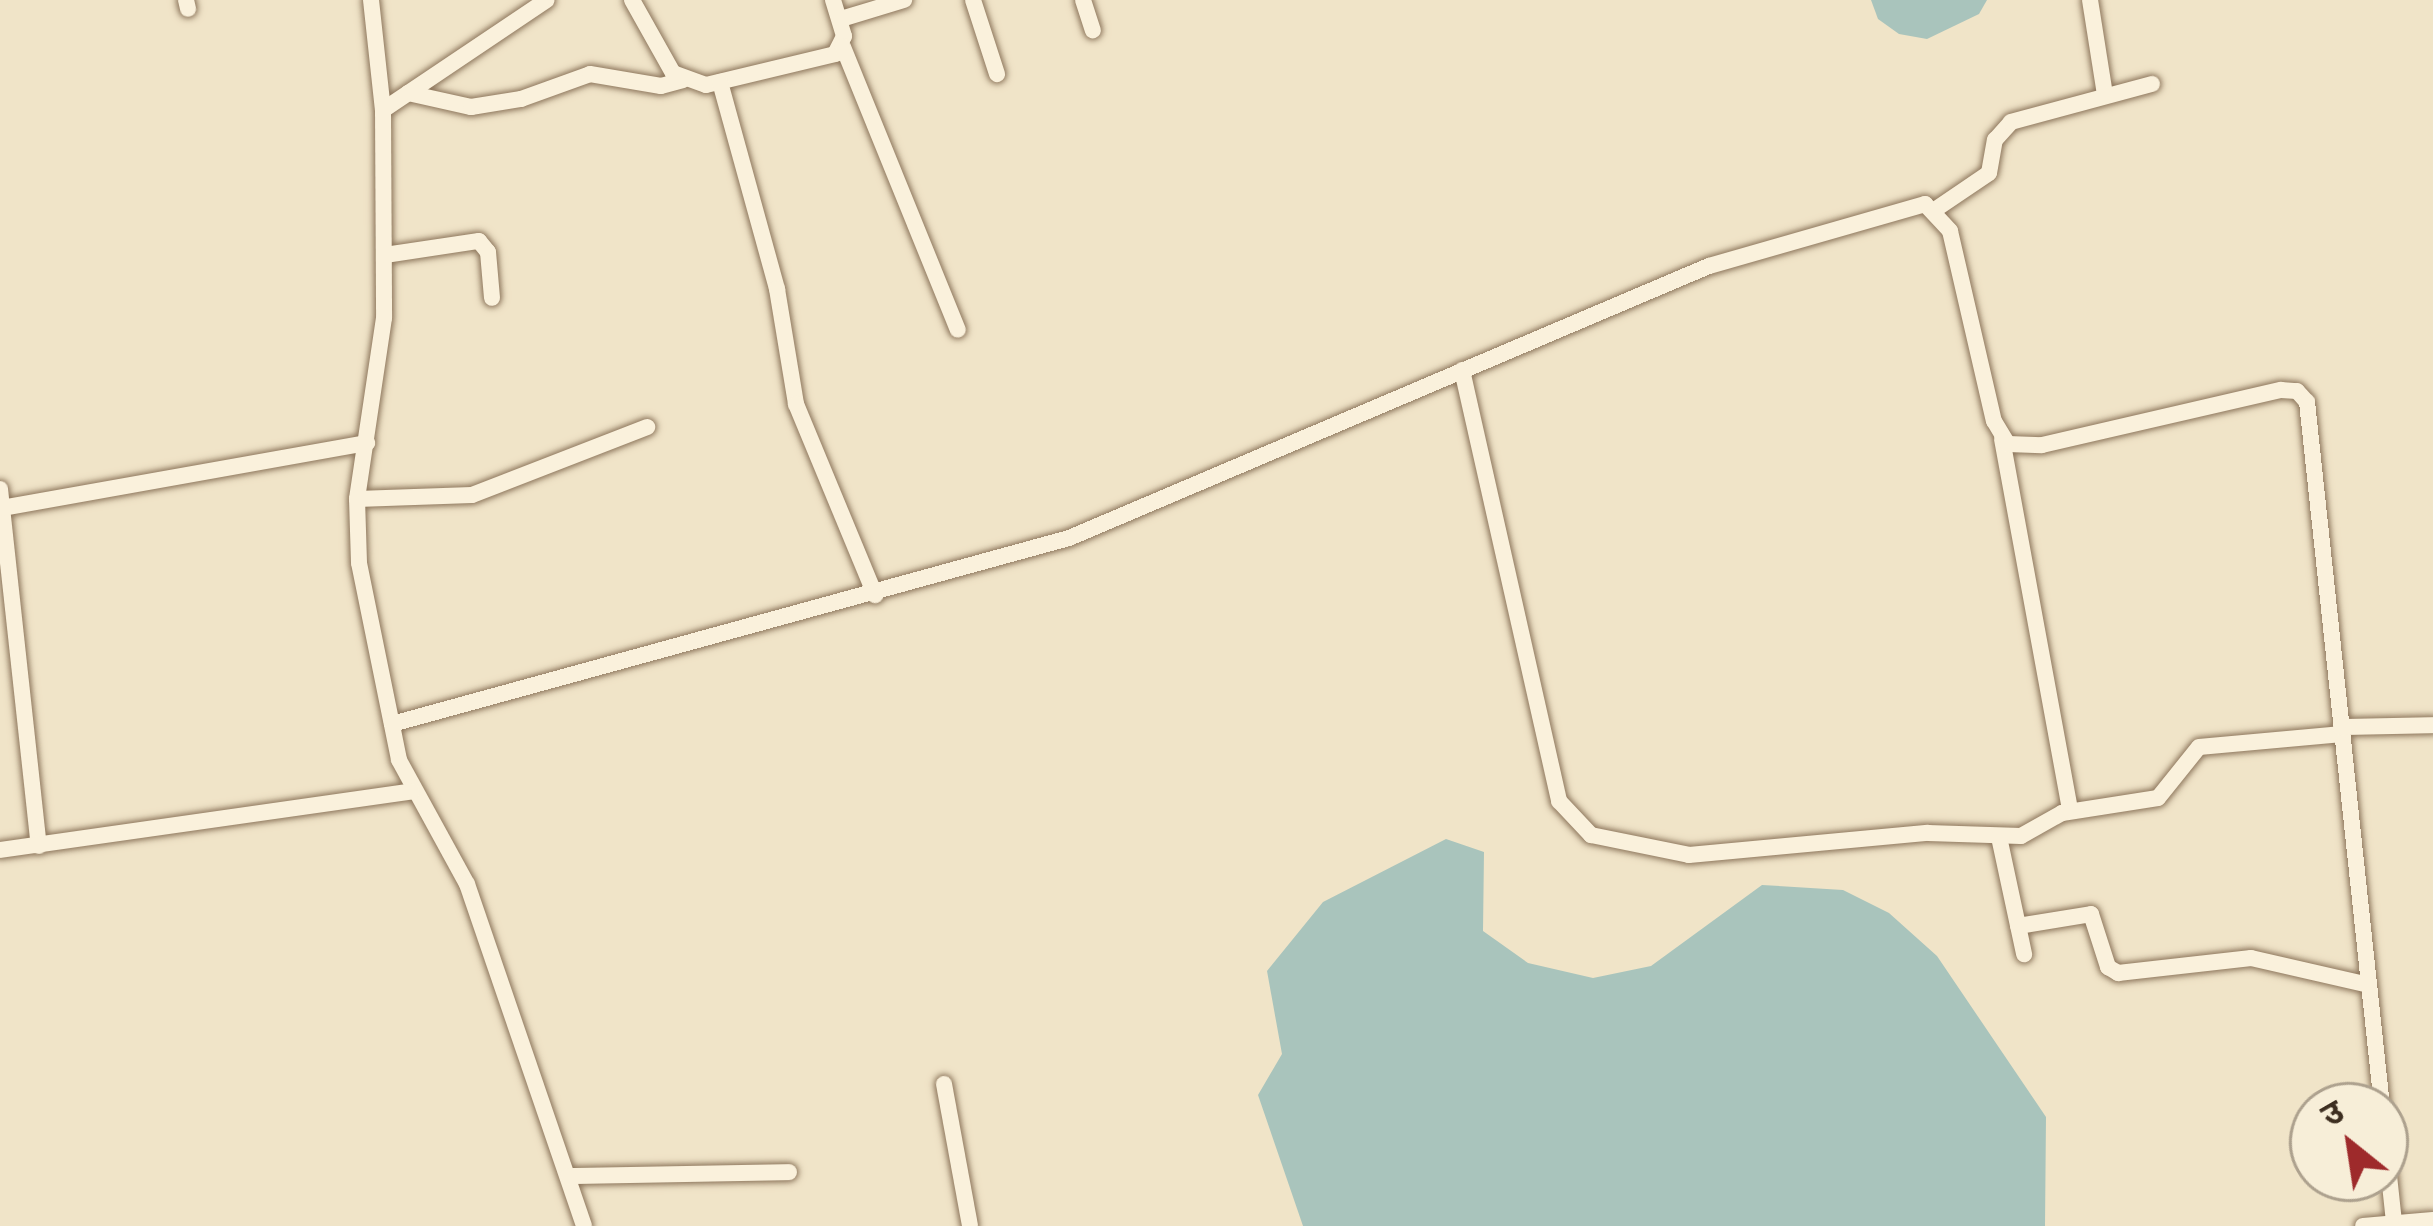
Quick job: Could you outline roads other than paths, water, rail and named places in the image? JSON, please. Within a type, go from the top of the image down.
[{"type":"street","points":[[371,0],[383,110],[385,255],[357,499],[359,563],[392,724],[412,791],[467,884],[584,1226]]},
{"type":"street","points":[[383,110],[547,0]]},
{"type":"street","points":[[632,0],[683,80]]},
{"type":"street","points":[[832,0],[841,19],[843,47],[958,330]]},
{"type":"street","points":[[841,19],[904,0]]},
{"type":"street","points":[[973,0],[998,74]]},
{"type":"street","points":[[1083,0],[1093,30]]},
{"type":"street","points":[[2090,0],[2105,95]]},
{"type":"street","points":[[408,93],[471,106],[521,99],[590,74],[661,86],[683,80],[720,82],[825,60],[843,47]]},
{"type":"street","points":[[720,82],[777,289],[796,404],[874,595]]},
{"type":"street","points":[[392,724],[874,595],[1139,512],[1462,370],[1763,246],[1909,206],[1936,209],[1989,173],[1995,140],[2011,122],[2152,84]]},
{"type":"street","points":[[1936,209],[1950,231],[2002,439],[2070,811]]},
{"type":"street","points":[[385,255],[479,242],[488,252],[492,298]]},
{"type":"street","points":[[1462,370],[1539,725],[1570,821],[1591,835],[1674,855],[1928,833],[2027,835],[2070,811],[2158,798],[2199,747],[2433,725]]},
{"type":"street","points":[[2002,439],[2028,447],[2281,390],[2302,395],[2379,1082]]},
{"type":"street","points":[[357,499],[472,495],[646,427]]},
{"type":"street","points":[[2,508],[367,443]]},
{"type":"street","points":[[0,489],[40,846]]},
{"type":"street","points":[[0,850],[412,791]]},
{"type":"street","points":[[1999,837],[2024,954]]},
{"type":"street","points":[[2018,926],[2091,914],[2108,967],[2118,974],[2251,958],[2369,985]]},
{"type":"street","points":[[944,1084],[970,1226]]},
{"type":"street","points":[[568,1175],[789,1172]]},
{"type":"street","points":[[2363,1226],[2433,1220]]},
{"type":"water","points":[[1871,0],[1987,0],[1979,14],[1927,39],[1899,34],[1878,19]]},
{"type":"water","points":[[1446,839],[1484,852],[1483,931],[1528,963],[1593,978],[1651,966],[1762,885],[1843,890],[1889,913],[1937,956],[2046,1117],[2045,1226],[1303,1226],[1258,1095],[1282,1054],[1267,971],[1323,902]]}]
